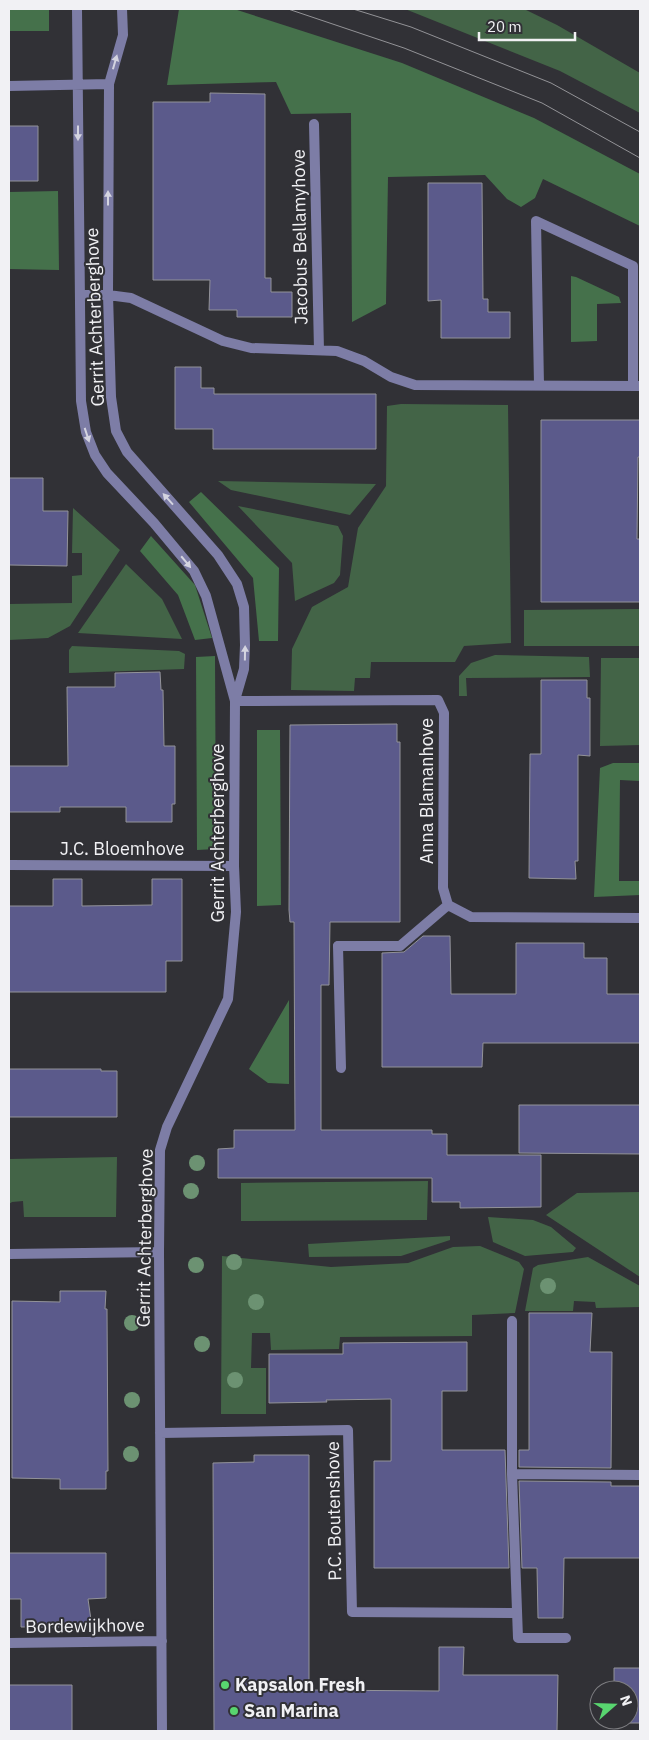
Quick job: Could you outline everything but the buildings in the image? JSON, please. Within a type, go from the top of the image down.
[{"type":"street","name":"Gerrit Achterberghove","points":[[77,9],[80,401],[86,432],[95,456],[107,473],[154,523],[194,571],[206,596],[235,701]]},
{"type":"street","name":"Gerrit Achterberghove","points":[[122,9],[123,35],[109,84],[108,295],[111,397],[116,431],[127,452],[218,554],[237,584],[244,607],[244,669],[235,701],[234,866],[236,912],[228,999],[167,1127],[160,1150],[162,1731]]},
{"type":"street","points":[[9,86],[109,84]]},
{"type":"street","name":"Jacobus Bellamyhove","points":[[314,124],[319,350]]},
{"type":"street","name":"Jacobus Bellamyhove","points":[[80,294],[131,298],[223,341],[251,348],[338,351],[364,361],[391,377],[415,385],[517,387],[539,385],[637,386],[633,266],[536,221],[539,385]]},
{"type":"street","name":"Anna Blamanhove","points":[[235,701],[438,700],[444,713],[444,888],[448,905]]},
{"type":"street","name":"J.C. Bloemhove","points":[[9,865],[234,866]]},
{"type":"street","points":[[341,1068],[338,946],[400,946],[448,905],[471,917],[640,918]]},
{"type":"street","points":[[9,1254],[159,1252]]},
{"type":"street","points":[[512,1321],[512,1474],[518,1638],[566,1638]]},
{"type":"street","name":"P.C. Boutenshove","points":[[160,1433],[348,1430],[352,1612],[518,1613]]},
{"type":"street","points":[[512,1474],[640,1475]]},
{"type":"street","name":"Bordewijkhove","points":[[9,1643],[162,1641]]},
{"type":"green space","points":[[9,9],[49,9],[49,31],[9,31]]},
{"type":"green space","points":[[179,9],[234,9],[402,63],[534,118],[640,174],[640,226],[543,179],[535,198],[521,207],[507,199],[485,175],[388,177],[386,304],[352,322],[351,113],[291,114],[276,82],[167,85]]},
{"type":"green space","points":[[405,9],[524,9],[557,25],[640,73],[640,113],[560,71]]},
{"type":"green space","points":[[58,191],[59,270],[9,269],[9,192]]},
{"type":"green space","points":[[571,276],[619,297],[621,303],[597,304],[597,341],[571,342]]},
{"type":"green space","points":[[401,404],[508,405],[511,643],[464,646],[455,662],[371,662],[370,678],[355,678],[354,691],[291,690],[292,649],[312,607],[348,587],[358,528],[386,486],[387,406]]},
{"type":"green space","points":[[218,481],[376,484],[350,515],[231,490]]},
{"type":"green space","points":[[201,492],[279,568],[278,641],[259,641],[253,578],[189,502]]},
{"type":"green space","points":[[238,506],[338,526],[343,536],[340,575],[334,583],[295,601],[292,563]]},
{"type":"green space","points":[[73,508],[120,550],[70,626],[48,638],[9,640],[9,604],[72,603],[72,576],[82,575],[82,553],[72,553]]},
{"type":"green space","points":[[151,536],[195,585],[212,638],[195,640],[178,595],[140,551]]},
{"type":"green space","points":[[126,564],[162,599],[182,639],[78,633]]},
{"type":"green space","points":[[640,609],[640,646],[524,646],[524,610]]},
{"type":"green space","points":[[72,646],[179,651],[185,654],[184,669],[69,673],[69,650]]},
{"type":"green space","points":[[495,655],[589,657],[590,677],[466,678],[467,696],[459,696],[459,676],[471,663]]},
{"type":"green space","points":[[215,656],[216,849],[197,850],[196,657]]},
{"type":"green space","points":[[601,658],[640,658],[640,745],[600,746]]},
{"type":"green space","points":[[257,730],[280,730],[281,905],[257,906]]},
{"type":"green space","points":[[613,763],[640,764],[640,781],[620,780],[619,881],[640,881],[640,895],[594,897],[600,768]]},
{"type":"green space","points":[[289,1000],[289,1084],[268,1083],[249,1069]]},
{"type":"green space","points":[[117,1157],[116,1217],[24,1217],[23,1201],[9,1204],[9,1159]]},
{"type":"green space","points":[[428,1181],[427,1220],[241,1221],[241,1183]]},
{"type":"green space","points":[[640,1192],[640,1277],[546,1215],[577,1193]]},
{"type":"green space","points":[[488,1217],[533,1220],[551,1227],[576,1248],[573,1252],[525,1256],[493,1242]]},
{"type":"green space","points":[[450,1236],[450,1240],[401,1256],[309,1257],[308,1244]]},
{"type":"green space","points":[[480,1246],[519,1262],[524,1269],[515,1313],[472,1315],[472,1336],[340,1337],[339,1349],[271,1350],[270,1333],[252,1333],[251,1368],[266,1368],[266,1414],[221,1414],[222,1256],[331,1267],[408,1263],[453,1247]]},
{"type":"green space","points":[[588,1257],[640,1286],[640,1307],[596,1308],[595,1302],[574,1301],[573,1311],[525,1311],[533,1268],[538,1265]]},
{"type":"tram line","points":[[288,9],[404,48],[542,103],[640,158]]},
{"type":"tram line","points":[[353,9],[411,27],[551,83],[640,132]]},
{"type":"place","name":"Kapsalon Fresh","points":[[225,1685]]},
{"type":"place","name":"San Marina","points":[[234,1711]]}]
